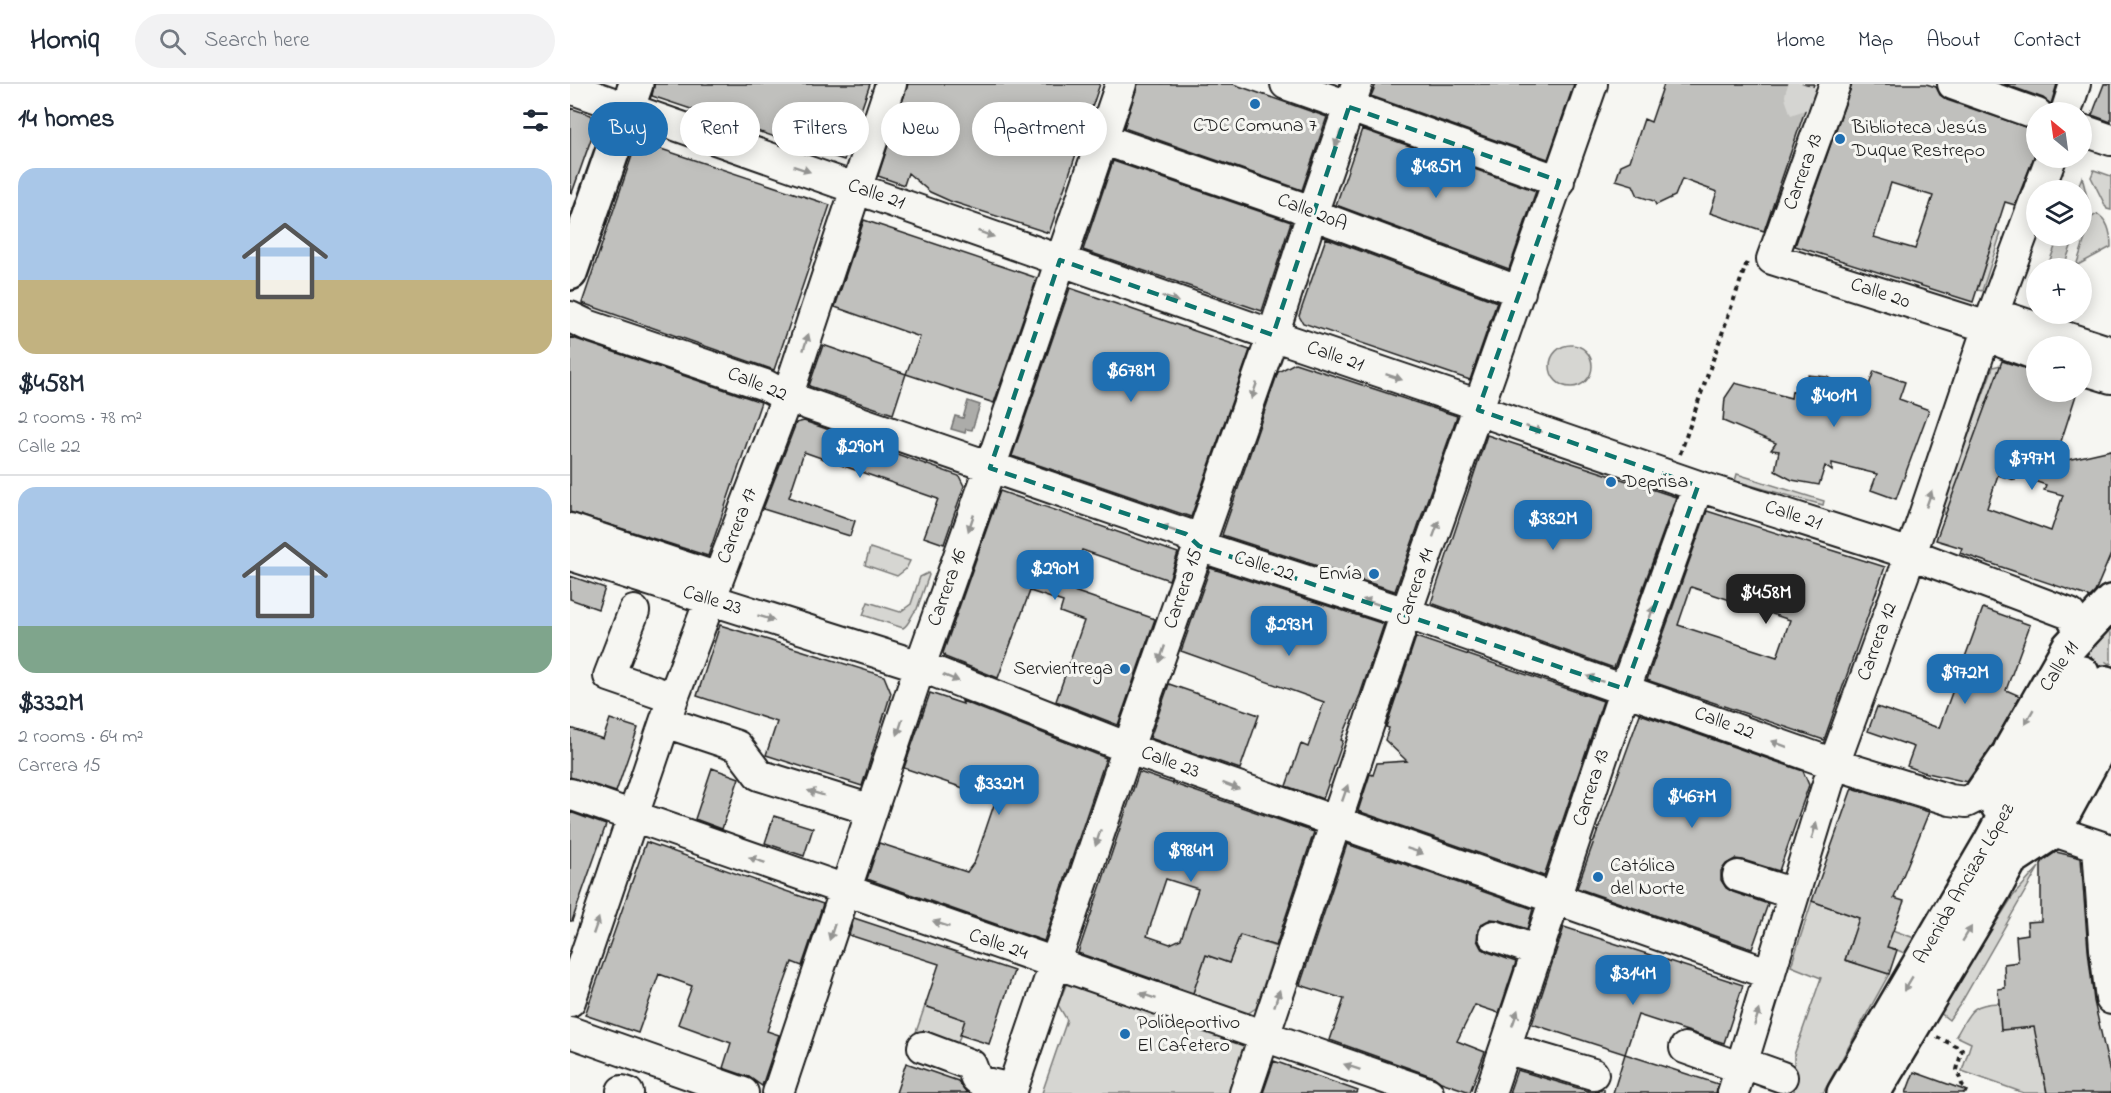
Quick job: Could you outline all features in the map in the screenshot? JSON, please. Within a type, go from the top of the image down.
[{"type":"main road","points":[[570,273],[632,96]]},
{"type":"main road","name":"Calle 11","points":[[2000,852],[2010,749],[2069,647],[2111,602]]},
{"type":"main road","name":"Avenida Ancizar López","points":[[1873,1093],[1920,1012],[2000,852],[2094,678]]},
{"type":"main road","points":[[2000,852],[2054,831],[2111,726]]},
{"type":"main road","name":"Avenida Ancizar López","points":[[1844,1093],[2000,852]]},
{"type":"street","name":"Carrera 17","points":[[570,1001],[669,710],[787,397],[891,84]]},
{"type":"street","name":"Carrera 16","points":[[1107,125],[1121,84]]},
{"type":"street","points":[[1286,84],[1353,96],[1558,181]]},
{"type":"street","name":"Carrera 14","points":[[1245,1093],[1406,613],[1592,84]]},
{"type":"street","name":"Carrera 13","points":[[1761,258],[1813,117],[1835,84]]},
{"type":"street","points":[[1953,84],[2026,110]]},
{"type":"street","points":[[2069,102],[2075,84]]},
{"type":"street","name":"Calle 21","points":[[570,88],[632,96],[856,187],[1060,261],[1467,402],[1478,410],[1685,481],[1911,554],[2070,614],[2078,628],[2074,642]]},
{"type":"street","name":"Carrera 15","points":[[1012,1091],[1128,748],[1273,335],[1353,96]]},
{"type":"street","points":[[2092,133],[2111,140]]},
{"type":"street","name":"Calle 20A","points":[[1107,141],[1297,206],[1312,214],[1520,292]]},
{"type":"street","name":"Carrera 16","points":[[778,1093],[920,666],[1096,156]]},
{"type":"street","name":"Carrera 12","points":[[1739,1075],[1834,764],[1911,554],[1988,327],[2026,226]]},
{"type":"street","points":[[2009,273],[2032,260],[2037,246]]},
{"type":"street","name":"Calle 20","points":[[1761,258],[1988,327],[2004,344],[2026,351]]},
{"type":"street","name":"Calle 22","points":[[570,317],[587,325],[765,385],[787,397],[1186,534],[1199,546],[1406,613],[1834,764],[1950,800],[1966,802],[1978,796],[2010,749]]},
{"type":"street","name":"Calle 20","points":[[1988,327],[2010,319],[2111,351]]},
{"type":"street","points":[[2092,372],[2111,378]]},
{"type":"street","name":"Carrera 13","points":[[1490,1093],[1625,689],[1685,481]]},
{"type":"street","name":"Calle 23","points":[[570,529],[714,589],[920,666],[1128,748],[1335,823],[1770,974]]},
{"type":"street","name":"Calle 23","points":[[570,555],[714,589]]},
{"type":"street","points":[[634,611],[609,676],[737,746],[759,776],[872,810]]},
{"type":"street","name":"Calle 24","points":[[570,794],[1428,1093]]},
{"type":"street","points":[[2054,831],[2105,848],[2105,950],[2111,999]]},
{"type":"street","points":[[1738,876],[1794,894]]},
{"type":"street","points":[[1494,936],[1538,951]]},
{"type":"street","points":[[570,1032],[743,1093]]},
{"type":"street","points":[[923,1047],[971,1065],[976,1078],[982,1082],[1012,1091]]},
{"type":"street","points":[[1505,1048],[1593,1074]]},
{"type":"street","points":[[1685,1048],[1739,1075],[1782,1077]]},
{"type":"path","points":[[1685,481],[1761,258]]},
{"type":"path","points":[[1920,1012],[1941,1027],[1937,1037],[1962,1049],[1956,1070],[1965,1093]]},
{"type":"highlighted area","points":[[1349,107],[1559,181],[1478,410],[1698,486],[1625,689],[1199,546],[1186,534],[990,468],[1060,260],[1273,335]]},
{"type":"shaded area","points":[[2094,170],[2111,176],[2111,210],[2107,209],[2091,177]]},
{"type":"shaded area","points":[[2097,214],[2104,220],[2108,228],[2111,247],[2091,258],[2079,258],[2083,246],[2092,246],[2092,217]]},
{"type":"shaded area","points":[[1996,231],[2001,233],[1982,291],[1977,290]]},
{"type":"shaded area","points":[[2055,246],[2071,246],[2067,258],[2051,258]]},
{"type":"shaded area","points":[[1571,345],[1579,346],[1586,351],[1591,358],[1591,374],[1586,381],[1579,386],[1571,387],[1563,386],[1556,381],[1551,374],[1550,366],[1551,358],[1556,351],[1563,346]]},
{"type":"shaded area","points":[[2001,365],[1945,518],[1943,505],[1993,367]]},
{"type":"shaded area","points":[[968,401],[980,405],[972,430],[966,429],[965,433],[951,429],[955,416],[963,418]]},
{"type":"shaded area","points":[[1737,474],[1824,501],[1823,505],[1735,481]]},
{"type":"shaded area","points":[[870,548],[910,561],[906,569],[897,576],[865,565]]},
{"type":"shaded area","points":[[928,573],[917,609],[903,628],[863,615],[868,602],[900,612],[911,604],[920,577]]},
{"type":"shaded area","points":[[2111,625],[2111,665],[2082,648]]},
{"type":"shaded area","points":[[2039,867],[1949,1020],[1939,1012],[2013,896]]},
{"type":"shaded area","points":[[1812,901],[1931,944],[1922,960],[1853,936],[1845,960],[1889,974],[1823,1093],[1794,1093],[1794,1055],[1821,978],[1791,966]]},
{"type":"shaded area","points":[[1240,935],[1276,947],[1256,1008],[1247,1014],[1192,995],[1206,955],[1229,963]]},
{"type":"shaded area","points":[[1068,980],[1254,1045],[1237,1093],[1042,1093],[1067,1020],[1058,1005]]},
{"type":"shaded area","points":[[1999,1003],[2001,1030],[2035,1027],[2047,1093],[2024,1093],[1962,1071],[1971,1043],[1956,1036],[1972,1011],[1982,1005]]},
{"type":"shaded area","points":[[925,1006],[965,1020],[957,1046],[916,1032]]},
{"type":"building","points":[[654,84],[870,84],[864,102],[772,102],[772,136],[760,132],[760,102],[680,102],[680,105],[652,96]]},
{"type":"building","points":[[908,84],[1100,84],[1094,102],[972,102],[972,156],[1075,156],[1049,233],[950,201],[930,192],[908,173],[904,185],[878,176],[885,156],[960,156],[960,102],[902,102]]},
{"type":"building","points":[[1138,84],[1233,84],[1327,117],[1302,190],[1124,128]]},
{"type":"building","points":[[1376,84],[1574,84],[1548,159],[1371,96]]},
{"type":"building","points":[[1664,84],[1814,84],[1764,231],[1710,213],[1717,192],[1682,179],[1675,196],[1656,205],[1654,201],[1638,196],[1633,185],[1616,180],[1621,165],[1630,161],[1644,119],[1651,122]]},
{"type":"building","points":[[1852,84],[1926,84],[1936,87],[1940,95],[1947,100],[2026,127],[2026,168],[2030,168],[2015,205],[2005,202],[1973,302],[1795,246]],"holes":[[[1891,183],[1933,196],[1915,249],[1874,237]]]},
{"type":"building","points":[[2004,84],[2057,84],[2052,102]]},
{"type":"building","points":[[2104,84],[2111,84],[2111,122],[2092,115]]},
{"type":"building","points":[[570,108],[588,114],[588,148],[572,193],[570,192]]},
{"type":"building","points":[[1362,129],[1536,191],[1509,269],[1336,205]]},
{"type":"building","points":[[668,151],[830,205],[774,370],[582,303],[632,156],[668,156]]},
{"type":"building","points":[[832,156],[845,156],[844,160]]},
{"type":"building","points":[[1113,161],[1291,222],[1262,311],[1083,250]]},
{"type":"building","points":[[864,220],[1037,278],[994,403],[906,374],[920,337],[835,307]]},
{"type":"building","points":[[1326,238],[1497,302],[1470,380],[1303,323],[1299,316]]},
{"type":"building","points":[[1070,288],[1250,350],[1191,517],[1012,456]]},
{"type":"building","points":[[570,337],[761,402],[708,556],[570,512]]},
{"type":"building","points":[[823,345],[906,374],[893,414],[809,386]]},
{"type":"building","points":[[2002,361],[2026,369],[2026,402],[2074,402],[2054,463],[2111,450],[2111,554],[2095,592],[2090,597],[1960,553],[1962,548],[1936,540]],"holes":[[[1998,475],[2015,480],[2016,475],[2046,485],[2044,490],[2063,495],[2051,531],[1987,508]]]},
{"type":"building","points":[[1295,363],[1457,416],[1395,591],[1222,535],[1278,372]]},
{"type":"building","points":[[1874,371],[1905,382],[1899,399],[1929,410],[1896,499],[1871,490],[1877,474],[1832,463],[1832,471],[1825,466],[1819,485],[1792,480],[1775,471],[1779,451],[1771,450],[1776,443],[1723,421],[1725,398],[1735,383],[1791,398],[1792,391],[1799,395],[1808,375],[1827,377],[1859,396],[1863,386],[1868,388]]},
{"type":"building","points":[[804,421],[959,476],[964,486],[944,544],[924,537],[938,499],[804,452],[789,497],[855,521],[850,536],[763,509],[796,423]]},
{"type":"building","points":[[1487,435],[1676,497],[1614,668],[1431,603]]},
{"type":"building","points":[[1000,491],[1178,553],[1169,580],[1082,550],[1068,589],[1155,619],[1118,725],[1056,701],[1084,621],[1060,612],[1063,602],[1030,591],[998,678],[945,657],[943,653]]},
{"type":"building","points":[[1707,511],[1885,567],[1824,740],[1647,680]],"holes":[[[1691,587],[1790,620],[1777,657],[1678,625]]]},
{"type":"building","points":[[1210,568],[1384,624],[1360,695],[1341,740],[1343,741],[1323,799],[1286,786],[1301,744],[1308,747],[1324,702],[1181,651]]},
{"type":"building","points":[[570,576],[605,588],[598,609],[570,599]]},
{"type":"building","points":[[1983,608],[2030,625],[2006,690],[2020,696],[1993,744],[1967,782],[1907,766],[1914,747],[1868,731],[1877,707],[1939,728]]},
{"type":"building","points":[[720,625],[884,676],[891,693],[862,786],[766,755],[777,722],[697,696]]},
{"type":"building","points":[[1416,637],[1603,701],[1544,876],[1358,811],[1370,774],[1373,775],[1377,763],[1407,761],[1385,740],[1389,728],[1386,727]]},
{"type":"building","points":[[1169,684],[1259,715],[1240,769],[1150,738]]},
{"type":"building","points":[[930,693],[963,704],[962,701],[1106,758],[1044,941],[867,879],[879,843],[967,872],[975,861],[996,799],[904,768]]},
{"type":"building","points":[[1640,714],[1803,771],[1809,785],[1779,871],[1735,859],[1726,864],[1721,871],[1721,880],[1726,888],[1768,904],[1752,949],[1577,888]]},
{"type":"building","points":[[610,719],[638,728],[616,792],[570,777],[570,728],[603,739]]},
{"type":"building","points":[[712,768],[739,778],[722,829],[695,819]]},
{"type":"building","points":[[1139,772],[1314,832],[1276,946],[1240,935],[1229,963],[1206,955],[1193,993],[1078,953]],"holes":[[[1166,879],[1198,889],[1181,939],[1170,944],[1147,936]]]},
{"type":"building","points":[[1852,788],[1929,812],[1894,898],[1904,901],[1887,947],[1897,950],[1889,974],[1845,960],[1859,918],[1812,901]]},
{"type":"building","points":[[570,812],[606,825],[572,921],[570,921]]},
{"type":"building","points":[[774,816],[813,828],[804,856],[765,843]]},
{"type":"building","points":[[646,842],[823,904],[802,966],[792,962],[767,1031],[779,1035],[762,1086],[749,1077],[723,1068],[731,1043],[678,1024],[692,986],[659,974],[638,1033],[585,1015]]},
{"type":"building","points":[[1347,844],[1533,909],[1527,929],[1491,919],[1483,923],[1478,930],[1477,940],[1481,948],[1516,962],[1499,1013],[1475,1005],[1457,1041],[1485,1052],[1470,1092],[1330,1040],[1344,999],[1300,985]]},
{"type":"building","points":[[2056,852],[2081,858],[2094,1001],[2111,1077],[2111,1093],[2047,1093],[2034,1027],[2001,1030],[1998,989],[2005,988],[2004,964],[2018,962],[2016,936],[2028,934],[2027,922],[2041,921],[2041,864]]},
{"type":"building","points":[[854,918],[1014,971],[989,1044],[960,1035],[965,1020],[925,1006],[939,964],[849,935]]},
{"type":"building","points":[[1564,927],[1743,985],[1724,1043],[1638,1015],[1625,1054],[1532,1024]]},
{"type":"building","points":[[1625,1054],[1718,1084],[1716,1093],[1613,1093]]},
{"type":"building","points":[[1274,1061],[1358,1091],[1357,1093],[1263,1093]]},
{"type":"building","points":[[906,1063],[958,1081],[967,1093],[896,1093]]},
{"type":"building","points":[[1517,1070],[1588,1091],[1604,1089],[1604,1093],[1509,1093]]},
{"type":"building","points":[[1914,1072],[1967,1091],[1966,1093],[1906,1093]]},
{"type":"tunnel","points":[[1804,84],[1800,96],[1805,110]]},
{"type":"tunnel","points":[[2082,673],[2111,609]]},
{"type":"place","name":"CDC Comuna 7","points":[[1255,104]]},
{"type":"place","name":"Biblioteca Jesús Duque Restrepo","points":[[1840,139]]},
{"type":"place","name":"Deprisa","points":[[1611,482]]},
{"type":"place","name":"Envía","points":[[1374,574]]},
{"type":"place","name":"Servientrega","points":[[1125,669]]},
{"type":"place","name":"Católica del Norte","points":[[1598,877]]},
{"type":"place","name":"Polideportivo El Cafetero","points":[[1125,1034]]}]
